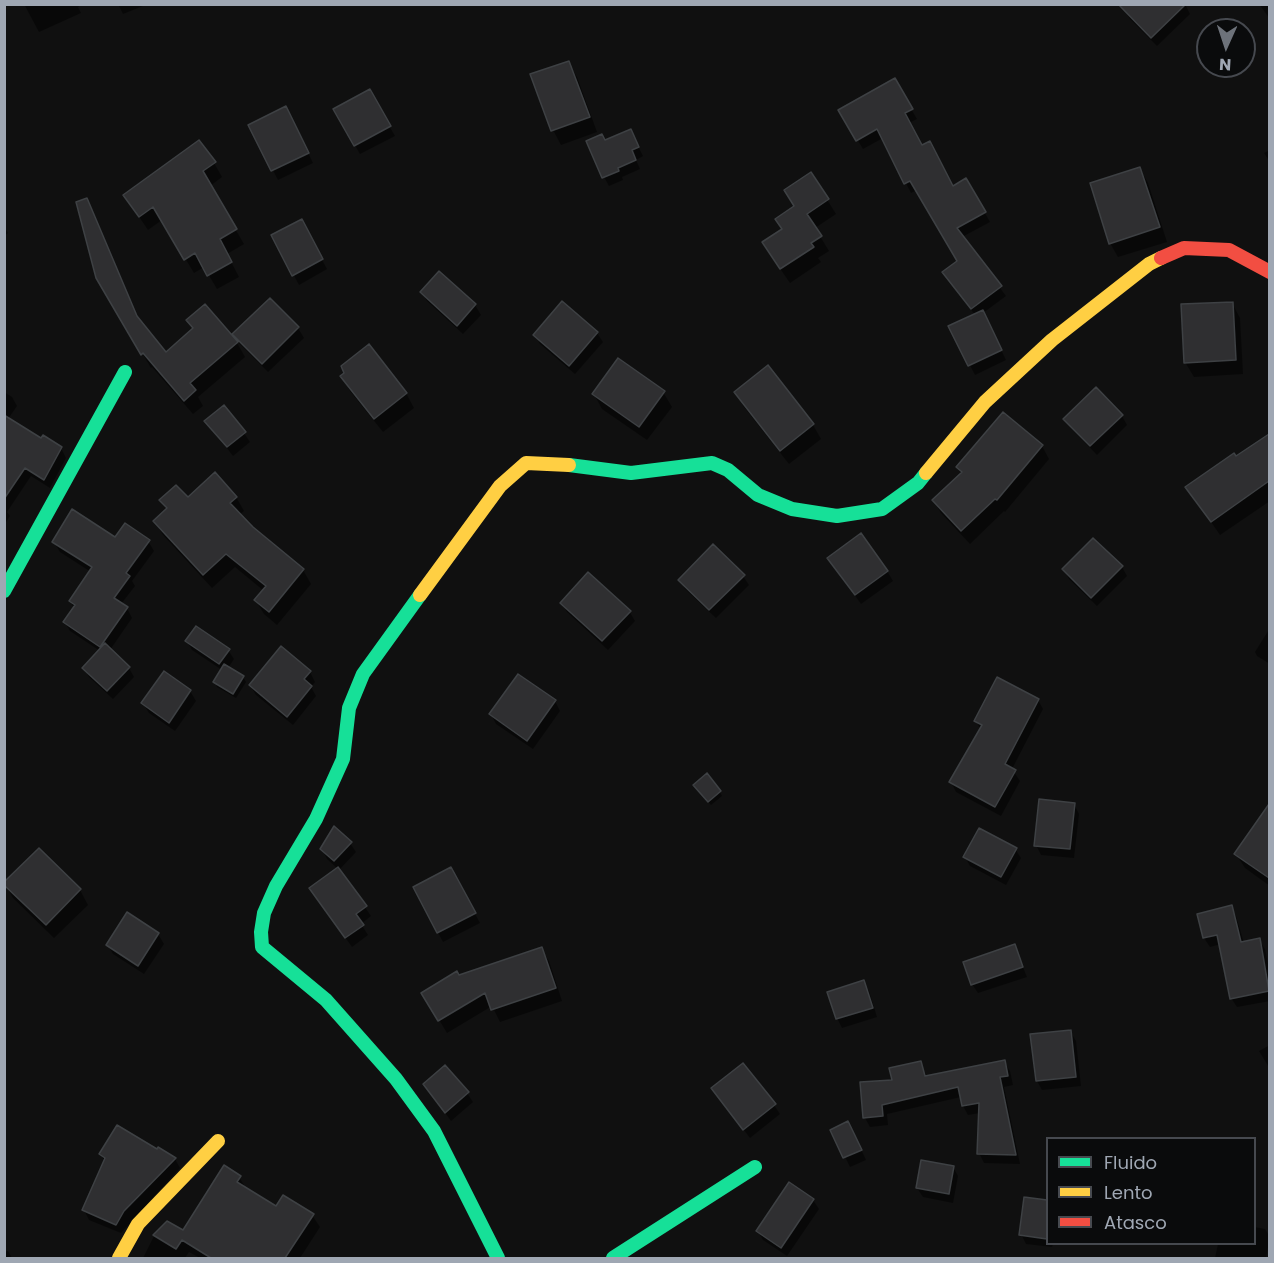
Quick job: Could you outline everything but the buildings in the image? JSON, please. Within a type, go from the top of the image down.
[{"type":"street","points":[[498,1258],[434,1131],[396,1079],[326,1000],[262,947],[261,932],[264,913],[276,886],[316,819],[343,759],[349,708],[363,674],[500,486],[526,463],[563,464],[631,473],[712,464],[728,470],[758,495],[792,509],[837,516],[882,509],[918,483],[985,402],[1052,340],[1149,264],[1184,248],[1229,249],[1269,272]]},
{"type":"street","points":[[4,591],[125,372]]},
{"type":"street","points":[[119,1258],[138,1224],[218,1141]]},
{"type":"street","points":[[613,1258],[755,1167]]},
{"type":"traffic: fast","points":[[4,591],[125,372]]},
{"type":"traffic: fast","points":[[569,465],[631,473],[712,463],[728,470],[758,495],[792,509],[837,516],[882,509],[918,483],[926,473]]},
{"type":"traffic: fast","points":[[420,595],[363,674],[349,708],[343,759],[316,819],[276,886],[264,913],[261,932],[262,947],[326,1000],[396,1079],[434,1131],[498,1258]]},
{"type":"traffic: fast","points":[[613,1258],[755,1167]]},
{"type":"traffic: slow","points":[[926,473],[985,402],[1052,340],[1149,264],[1161,258]]},
{"type":"traffic: slow","points":[[420,595],[500,486],[526,463],[569,465]]},
{"type":"traffic: slow","points":[[119,1258],[138,1224],[218,1141]]},
{"type":"traffic: jam","points":[[1161,258],[1184,248],[1229,250],[1270,272]]}]
